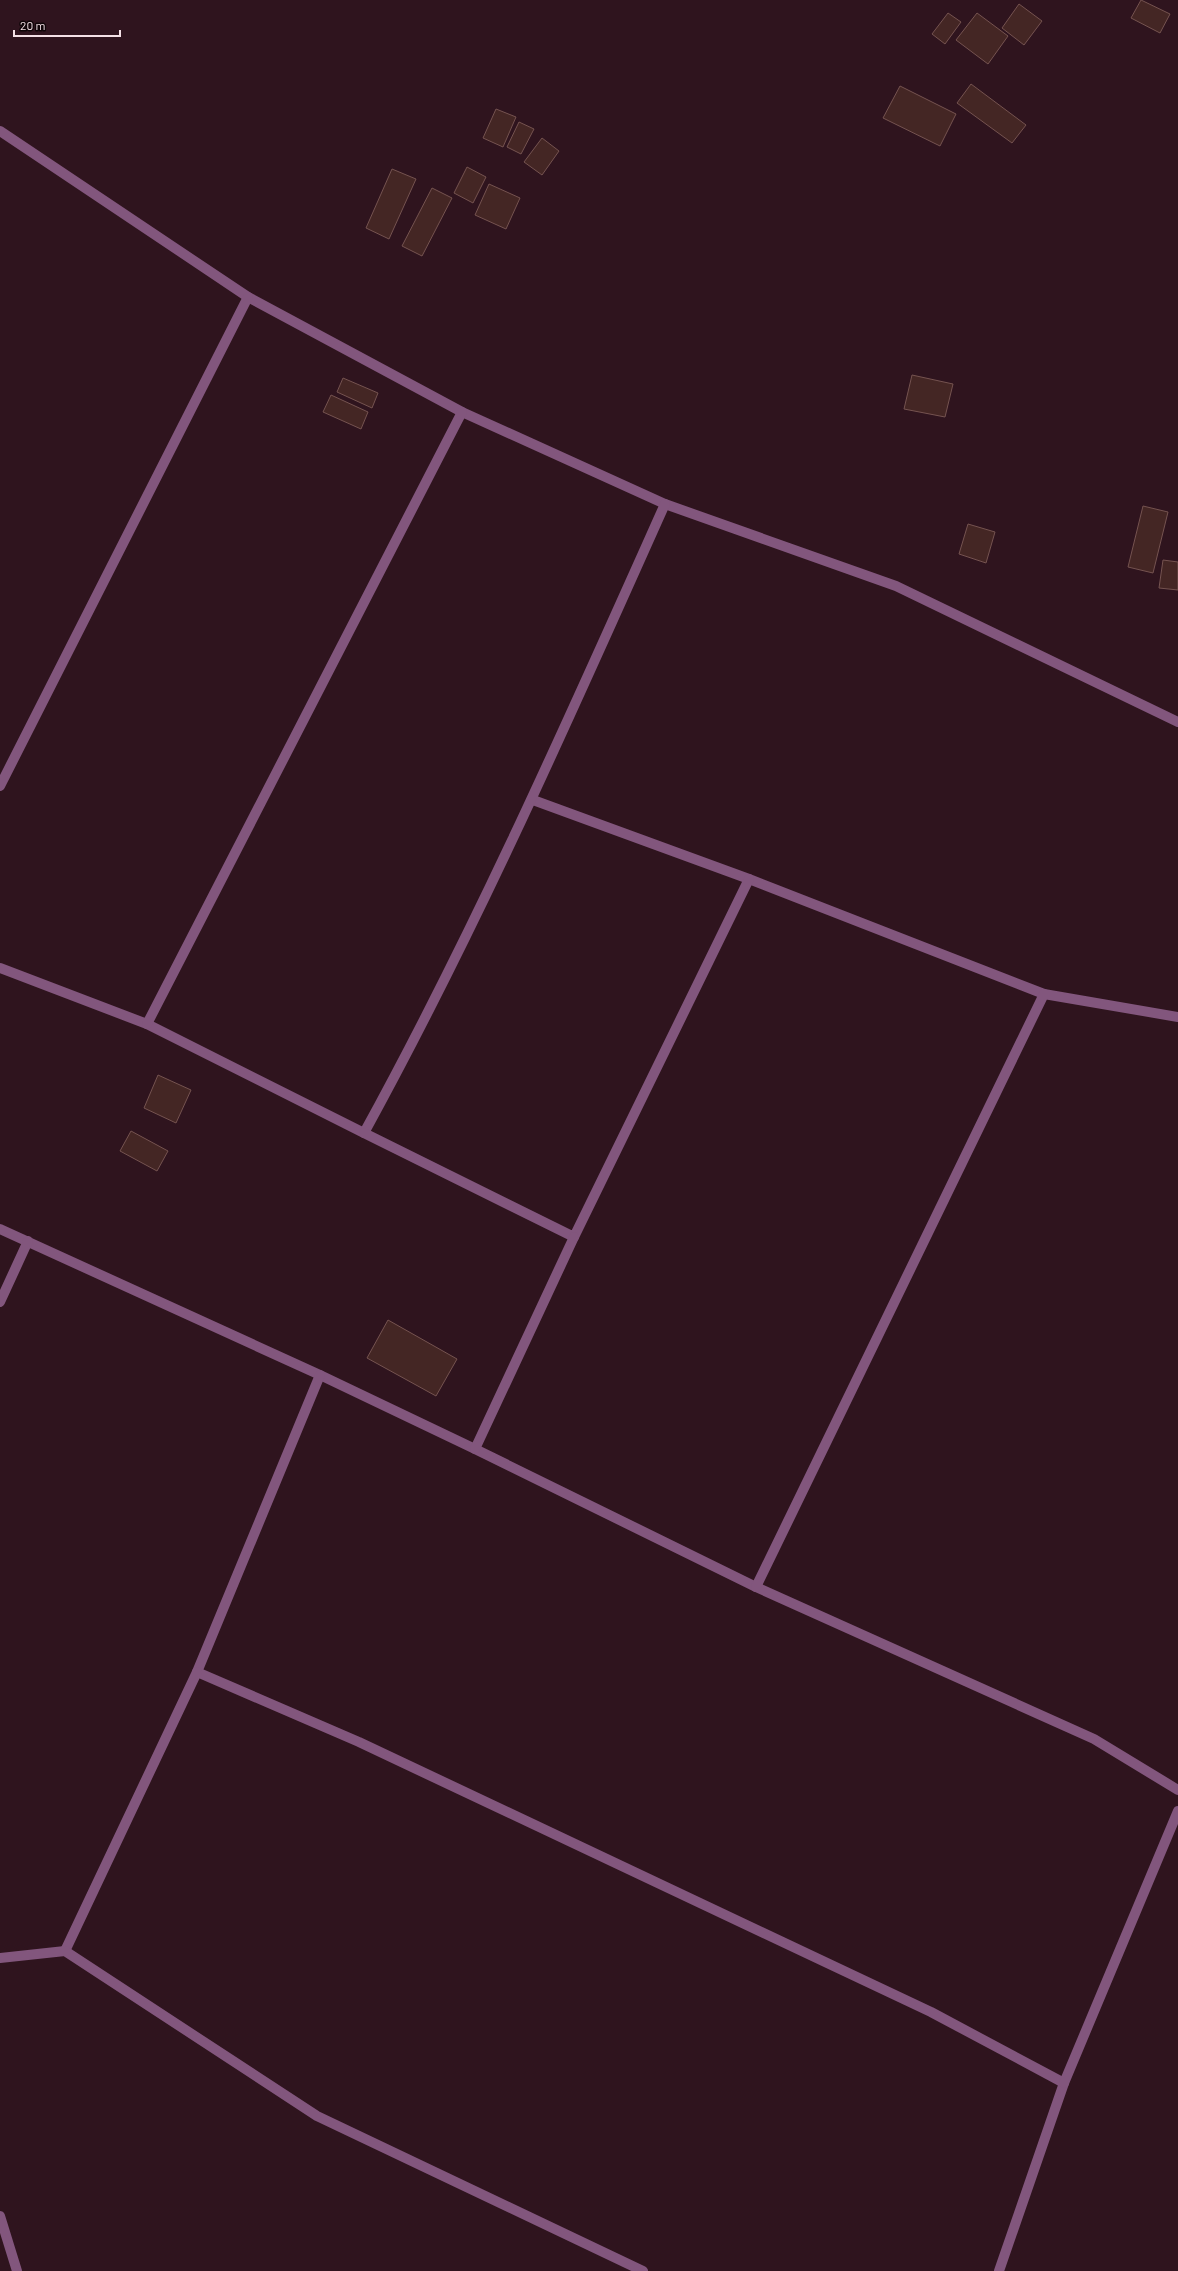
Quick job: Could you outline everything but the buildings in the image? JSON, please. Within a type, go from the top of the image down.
[{"type":"street","points":[[0,130],[248,297],[462,412],[665,504],[896,586],[1178,722]]},
{"type":"street","points":[[0,786],[248,297]]},
{"type":"street","points":[[147,1024],[462,412]]},
{"type":"street","points":[[364,1133],[393,1080],[533,800],[665,504]]},
{"type":"street","points":[[533,800],[748,879],[1044,994],[1178,1017]]},
{"type":"street","points":[[475,1449],[574,1237],[748,879]]},
{"type":"street","points":[[0,968],[147,1024],[574,1237]]},
{"type":"street","points":[[756,1587],[1044,994]]},
{"type":"street","points":[[0,1229],[320,1375],[475,1449],[756,1587],[1094,1739],[1178,1790]]},
{"type":"street","points":[[0,1302],[28,1242]]},
{"type":"street","points":[[65,1951],[197,1672],[320,1375]]},
{"type":"street","points":[[197,1672],[359,1742],[917,2005],[1064,2083]]},
{"type":"street","points":[[999,2271],[1064,2083],[1178,1811]]},
{"type":"street","points":[[0,1958],[65,1951],[317,2116],[643,2271]]},
{"type":"street","points":[[0,2216],[17,2271]]}]
